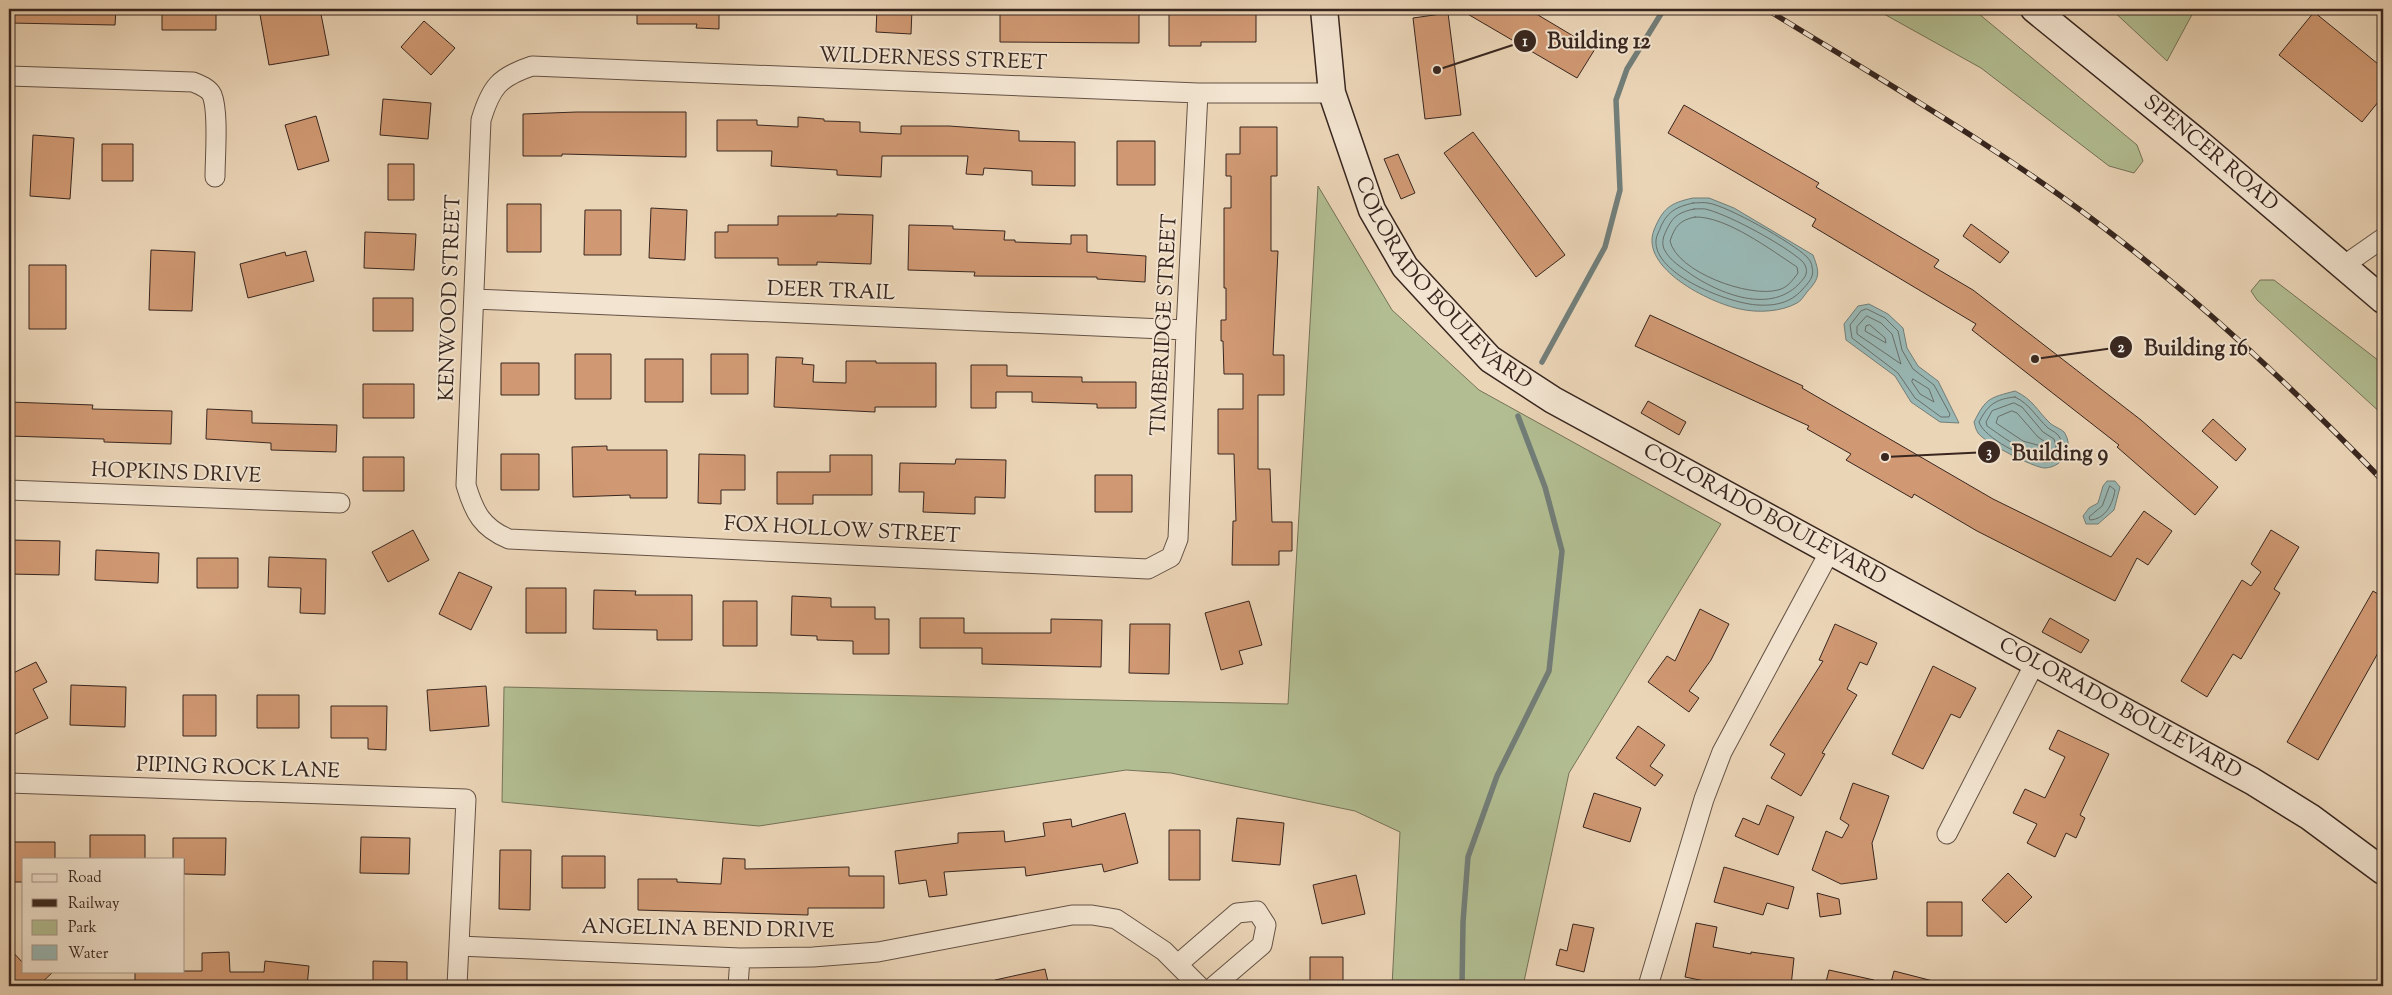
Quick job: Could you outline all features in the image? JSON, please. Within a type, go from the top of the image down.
[{"type":"main road","name":"COLORADO BOULEVARD","points":[[1324,9],[1332,93],[1372,210],[1405,266],[1490,359],[1553,400],[2252,781],[2310,817],[2383,870]]},
{"type":"main road","name":"SPENCER ROAD","points":[[2034,9],[2383,300]]},
{"type":"street","name":"WILDERNESS STREET","points":[[532,66],[1198,93],[1332,93]]},
{"type":"street","name":"KENWOOD STREET","points":[[509,539],[494,533],[481,521],[471,503],[466,485],[481,120],[494,87],[514,72],[532,66]]},
{"type":"street","points":[[9,76],[193,82],[204,87],[212,94],[215,111],[215,177]]},
{"type":"street","name":"TIMBERIDGE STREET","points":[[1171,557],[1178,539],[1198,93]]},
{"type":"street","points":[[2343,266],[2383,238]]},
{"type":"street","name":"DEER TRAIL","points":[[474,299],[1186,330]]},
{"type":"street","name":"HOPKINS DRIVE","points":[[9,490],[340,503]]},
{"type":"street","name":"FOX HOLLOW STREET","points":[[509,539],[1148,569],[1171,557]]},
{"type":"street","points":[[1648,986],[1704,799],[1722,752],[1830,551]]},
{"type":"street","points":[[1947,834],[2035,663]]},
{"type":"street","name":"PIPING ROCK LANE","points":[[9,783],[466,799],[459,946]]},
{"type":"street","points":[[1178,964],[1237,913],[1257,911],[1266,925],[1262,945],[1214,986]]},
{"type":"street","name":"ANGELINA BEND DRIVE","points":[[459,946],[740,958],[813,957],[878,952],[1072,915],[1092,915],[1116,919],[1164,951],[1199,986]]},
{"type":"street","points":[[457,986],[459,946]]},
{"type":"street","points":[[738,986],[740,958]]},
{"type":"green space","points":[[1875,9],[1973,9],[2137,145],[2143,161],[2134,173],[2109,166],[1981,68]]},
{"type":"green space","points":[[2111,9],[2195,9],[2167,61]]},
{"type":"green space","points":[[1318,186],[1392,310],[1479,390],[1721,524],[1569,773],[1523,986],[1392,986],[1400,832],[1355,811],[1171,773],[1126,770],[759,826],[502,802],[504,687],[1288,704]]},
{"type":"green space","points":[[2260,280],[2274,280],[2383,364],[2383,415],[2257,300],[2251,291]]},
{"type":"water","points":[[1693,198],[1709,198],[1734,208],[1813,255],[1818,275],[1801,300],[1791,306],[1776,310],[1754,311],[1740,309],[1696,291],[1680,282],[1667,270],[1657,258],[1652,244],[1654,230],[1661,216],[1668,208],[1678,202]]},
{"type":"water","points":[[1869,304],[1888,314],[1903,328],[1907,348],[1918,366],[1938,381],[1959,423],[1940,422],[1911,402],[1895,376],[1846,340],[1844,324],[1858,306]]},
{"type":"water","points":[[2015,391],[2031,402],[2051,424],[2064,432],[2067,438],[2068,450],[2057,464],[2045,468],[2031,464],[1999,448],[1977,432],[1974,422],[1985,403],[1999,395]]},
{"type":"water","points":[[2107,481],[2115,481],[2120,487],[2114,510],[2098,524],[2086,524],[2083,516],[2089,508],[2098,503],[2103,486]]},
{"type":"building","points":[[9,9],[116,9],[115,25],[9,23]]},
{"type":"building","points":[[162,9],[216,9],[216,30],[162,30]]},
{"type":"building","points":[[259,9],[320,9],[329,55],[269,65]]},
{"type":"building","points":[[637,9],[719,9],[719,29],[696,28],[697,24],[637,24]]},
{"type":"building","points":[[877,9],[912,9],[911,34],[876,32]]},
{"type":"building","points":[[1000,9],[1139,9],[1139,43],[1000,42]]},
{"type":"building","points":[[1169,9],[1256,9],[1256,42],[1201,42],[1201,46],[1169,46]]},
{"type":"building","points":[[1459,9],[1528,9],[1595,49],[1577,78]]},
{"type":"building","points":[[2314,12],[2383,68],[2383,96],[2362,122],[2279,55]]},
{"type":"building","points":[[1448,13],[1461,115],[1425,119],[1413,18]]},
{"type":"building","points":[[424,21],[455,48],[431,75],[401,47]]},
{"type":"building","points":[[383,99],[431,103],[428,139],[380,135]]},
{"type":"building","points":[[1684,105],[1819,183],[1816,187],[1939,260],[1934,267],[1973,290],[2141,420],[2218,487],[2195,515],[2117,447],[2119,445],[1972,330],[1976,324],[1812,226],[1816,219],[1668,133]]},
{"type":"building","points":[[686,112],[686,157],[562,154],[562,156],[523,156],[523,114]]},
{"type":"building","points":[[316,116],[329,161],[298,170],[285,125]]},
{"type":"building","points":[[798,117],[824,119],[824,121],[860,122],[860,132],[901,134],[901,126],[949,126],[1019,131],[1019,141],[1075,142],[1075,186],[1032,185],[1032,171],[984,168],[983,175],[966,174],[968,156],[882,156],[881,177],[837,175],[837,170],[771,166],[772,151],[717,151],[717,120],[757,120],[757,125],[798,127]]},
{"type":"building","points":[[1240,127],[1277,127],[1277,176],[1271,176],[1271,251],[1278,251],[1273,355],[1284,355],[1284,395],[1258,395],[1258,469],[1270,469],[1272,522],[1292,522],[1292,551],[1279,551],[1279,565],[1232,565],[1233,521],[1236,521],[1234,454],[1218,454],[1218,409],[1243,409],[1243,374],[1224,374],[1223,341],[1221,341],[1221,320],[1226,320],[1224,208],[1231,208],[1231,176],[1226,176],[1226,154],[1240,154]]},
{"type":"building","points":[[1473,132],[1565,255],[1536,277],[1444,153]]},
{"type":"building","points":[[33,135],[74,138],[70,199],[30,196]]},
{"type":"building","points":[[1117,141],[1155,141],[1155,185],[1117,185]]},
{"type":"building","points":[[102,144],[133,144],[133,181],[102,181]]},
{"type":"building","points":[[1398,154],[1415,193],[1401,199],[1384,159]]},
{"type":"building","points":[[388,164],[414,164],[414,200],[388,200]]},
{"type":"building","points":[[507,204],[541,204],[541,252],[507,252]]},
{"type":"building","points":[[651,208],[687,210],[685,260],[649,258]]},
{"type":"building","points":[[585,210],[621,210],[621,255],[584,255]]},
{"type":"building","points":[[837,214],[873,215],[871,264],[817,262],[817,265],[778,265],[778,258],[715,258],[715,232],[728,232],[728,225],[778,225],[778,216],[837,216]]},
{"type":"building","points":[[1971,224],[2009,252],[2000,263],[1963,236]]},
{"type":"building","points":[[909,225],[953,226],[953,229],[1005,231],[1004,240],[1015,240],[1015,242],[1071,244],[1071,235],[1087,235],[1087,252],[1146,256],[1145,282],[1097,279],[1097,277],[974,276],[975,272],[908,270]]},
{"type":"building","points":[[365,232],[416,234],[414,270],[364,268]]},
{"type":"building","points":[[151,250],[195,252],[192,311],[149,310]]},
{"type":"building","points":[[306,251],[314,281],[248,298],[240,264],[285,252],[286,256]]},
{"type":"building","points":[[29,265],[66,265],[66,329],[29,329]]},
{"type":"building","points":[[373,298],[413,298],[413,331],[373,331]]},
{"type":"building","points":[[1650,315],[1803,386],[1802,388],[1993,499],[2111,557],[2144,511],[2172,531],[2148,565],[2137,558],[2115,601],[1977,531],[1914,494],[1912,498],[1846,460],[1851,454],[1807,429],[1809,426],[1635,346]]},
{"type":"building","points":[[575,354],[611,354],[611,399],[575,399]]},
{"type":"building","points":[[711,354],[748,354],[748,394],[711,394]]},
{"type":"building","points":[[776,357],[803,358],[802,364],[814,365],[813,382],[846,383],[846,361],[936,363],[936,407],[875,407],[875,412],[774,407]]},
{"type":"building","points":[[645,359],[683,359],[683,402],[645,402]]},
{"type":"building","points":[[501,363],[539,363],[539,395],[501,395]]},
{"type":"building","points":[[971,365],[1007,365],[1007,376],[1082,377],[1082,382],[1136,382],[1136,408],[1097,408],[1097,404],[1032,402],[1032,392],[996,392],[996,408],[971,408]]},
{"type":"building","points":[[363,384],[414,384],[414,418],[363,418]]},
{"type":"building","points":[[1648,401],[1686,422],[1679,435],[1641,413]]},
{"type":"building","points":[[9,402],[93,405],[92,409],[172,411],[171,444],[104,442],[104,439],[9,436]]},
{"type":"building","points":[[207,409],[252,411],[252,423],[337,425],[336,452],[271,450],[271,443],[206,439]]},
{"type":"building","points":[[2213,419],[2246,449],[2236,461],[2202,431]]},
{"type":"building","points":[[607,446],[607,450],[667,450],[667,498],[630,498],[630,495],[573,497],[572,447]]},
{"type":"building","points":[[501,454],[539,454],[539,490],[501,490]]},
{"type":"building","points":[[699,454],[745,455],[745,490],[721,490],[721,504],[698,503]]},
{"type":"building","points":[[830,455],[872,455],[872,495],[813,495],[813,504],[777,504],[777,472],[830,472]]},
{"type":"building","points":[[363,457],[404,457],[404,491],[363,491]]},
{"type":"building","points":[[956,459],[1006,460],[1005,498],[975,497],[975,514],[923,512],[924,492],[899,492],[900,463],[955,464]]},
{"type":"building","points":[[1095,475],[1132,475],[1132,512],[1095,512]]},
{"type":"building","points":[[413,530],[429,560],[388,582],[372,552]]},
{"type":"building","points":[[2271,530],[2299,547],[2274,589],[2280,593],[2241,659],[2233,654],[2207,697],[2181,681],[2242,580],[2251,586],[2261,572],[2251,564]]},
{"type":"building","points":[[9,540],[60,541],[59,575],[9,574]]},
{"type":"building","points":[[96,550],[159,553],[158,583],[95,580]]},
{"type":"building","points":[[269,557],[326,559],[325,614],[300,613],[301,588],[268,587]]},
{"type":"building","points":[[197,558],[238,558],[238,588],[197,588]]},
{"type":"building","points":[[459,572],[492,587],[471,630],[439,614]]},
{"type":"building","points":[[526,588],[566,588],[566,633],[526,633]]},
{"type":"building","points":[[594,590],[636,591],[635,595],[692,595],[692,640],[657,640],[657,630],[593,629]]},
{"type":"building","points":[[2373,591],[2383,597],[2383,644],[2318,760],[2287,742]]},
{"type":"building","points":[[792,596],[831,598],[831,607],[875,607],[875,619],[889,619],[889,654],[853,654],[853,641],[817,640],[817,636],[791,635]]},
{"type":"building","points":[[723,601],[757,601],[757,646],[723,646]]},
{"type":"building","points":[[1249,601],[1262,645],[1239,651],[1243,664],[1221,670],[1205,613]]},
{"type":"building","points":[[1700,609],[1729,624],[1711,660],[1689,691],[1699,698],[1689,712],[1648,682],[1667,656],[1675,661]]},
{"type":"building","points":[[920,618],[964,618],[964,633],[1051,633],[1051,619],[1102,620],[1101,667],[982,664],[982,648],[920,648]]},
{"type":"building","points":[[2050,618],[2089,640],[2081,653],[2042,632]]},
{"type":"building","points":[[1130,624],[1170,624],[1169,674],[1129,673]]},
{"type":"building","points":[[1835,624],[1877,643],[1867,665],[1860,662],[1847,689],[1857,695],[1822,753],[1825,754],[1801,796],[1771,778],[1785,754],[1770,745],[1823,661],[1819,660]]},
{"type":"building","points":[[36,662],[47,682],[33,689],[48,718],[9,737],[9,675]]},
{"type":"building","points":[[1933,666],[1976,688],[1960,718],[1951,714],[1923,769],[1892,754]]},
{"type":"building","points":[[71,685],[126,687],[125,727],[70,725]]},
{"type":"building","points":[[486,686],[489,726],[430,731],[427,690]]},
{"type":"building","points":[[183,695],[216,695],[216,736],[183,736]]},
{"type":"building","points":[[257,695],[299,695],[299,728],[257,728]]},
{"type":"building","points":[[331,706],[387,706],[386,750],[368,749],[368,738],[331,738]]},
{"type":"building","points":[[1638,726],[1665,745],[1650,766],[1663,775],[1655,786],[1616,758]]},
{"type":"building","points":[[2058,730],[2109,754],[2080,815],[2085,818],[2076,838],[2066,833],[2055,857],[2027,843],[2037,824],[2013,813],[2025,789],[2045,798],[2065,757],[2049,749]]},
{"type":"building","points":[[1853,783],[1889,796],[1872,843],[1877,879],[1841,884],[1812,870],[1826,831],[1842,838],[1849,825],[1840,819]]},
{"type":"building","points":[[1594,793],[1641,808],[1630,842],[1583,827]]},
{"type":"building","points":[[1767,805],[1794,817],[1778,855],[1735,836],[1743,818],[1759,825]]},
{"type":"building","points":[[1125,813],[1138,863],[1104,872],[1102,864],[1026,876],[1025,867],[944,872],[947,895],[929,897],[926,880],[899,884],[895,851],[958,843],[958,833],[1004,831],[1005,842],[1045,836],[1043,823],[1071,819],[1072,827]]},
{"type":"building","points":[[1237,818],[1284,823],[1280,865],[1232,861]]},
{"type":"building","points":[[1169,830],[1200,830],[1200,880],[1169,880]]},
{"type":"building","points":[[90,835],[145,835],[145,858],[90,858]]},
{"type":"building","points":[[361,837],[410,838],[409,874],[360,873]]},
{"type":"building","points":[[173,838],[226,838],[225,875],[185,874],[185,858],[173,858]]},
{"type":"building","points":[[9,842],[55,842],[55,858],[22,858],[22,882],[9,882]]},
{"type":"building","points":[[500,850],[531,850],[530,910],[499,909]]},
{"type":"building","points":[[562,856],[605,856],[605,888],[562,888]]},
{"type":"building","points":[[723,858],[745,859],[745,869],[849,867],[849,876],[884,876],[884,908],[808,908],[808,915],[638,910],[638,879],[677,879],[677,882],[721,884]]},
{"type":"building","points":[[1724,867],[1794,887],[1788,909],[1767,903],[1763,915],[1714,902]]},
{"type":"building","points":[[2008,873],[2032,897],[2006,923],[1982,900]]},
{"type":"building","points":[[1356,875],[1365,914],[1322,924],[1313,885]]},
{"type":"building","points":[[1817,893],[1839,899],[1841,914],[1820,917]]},
{"type":"building","points":[[1927,902],[1962,902],[1962,936],[1927,936]]},
{"type":"building","points":[[1696,923],[1717,927],[1713,947],[1751,954],[1751,952],[1794,958],[1791,986],[1765,986],[1732,981],[1729,986],[1685,977]]},
{"type":"building","points":[[1573,924],[1594,928],[1584,972],[1556,965],[1560,949],[1567,951]]},
{"type":"building","points":[[9,948],[22,962],[22,972],[53,972],[38,986],[9,986]]},
{"type":"building","points":[[229,952],[230,972],[264,972],[265,961],[309,966],[307,986],[135,986],[135,972],[202,971],[202,953]]},
{"type":"building","points":[[1310,957],[1343,957],[1343,986],[1310,986]]},
{"type":"building","points":[[373,961],[407,962],[407,986],[373,986]]},
{"type":"building","points":[[1045,969],[1049,986],[996,986],[995,980]]},
{"type":"building","points":[[1829,970],[1874,980],[1873,986],[1825,986]]},
{"type":"building","points":[[1894,971],[1933,981],[1932,986],[1890,986]]},
{"type":"waterway","points":[[1542,362],[1605,247],[1620,190],[1616,100],[1627,69],[1664,9]]},
{"type":"waterway","points":[[1462,986],[1463,922],[1468,857],[1497,776],[1549,671],[1562,551],[1545,487],[1518,416]]},
{"type":"railway","points":[[1766,9],[1950,122],[2040,181],[2083,212],[2194,300],[2259,358],[2383,481]]},
{"type":"place","name":"Building 12","points":[[1437,70]]},
{"type":"place","name":"Building 16","points":[[2035,359]]},
{"type":"place","name":"Building 9","points":[[1885,457]]}]
